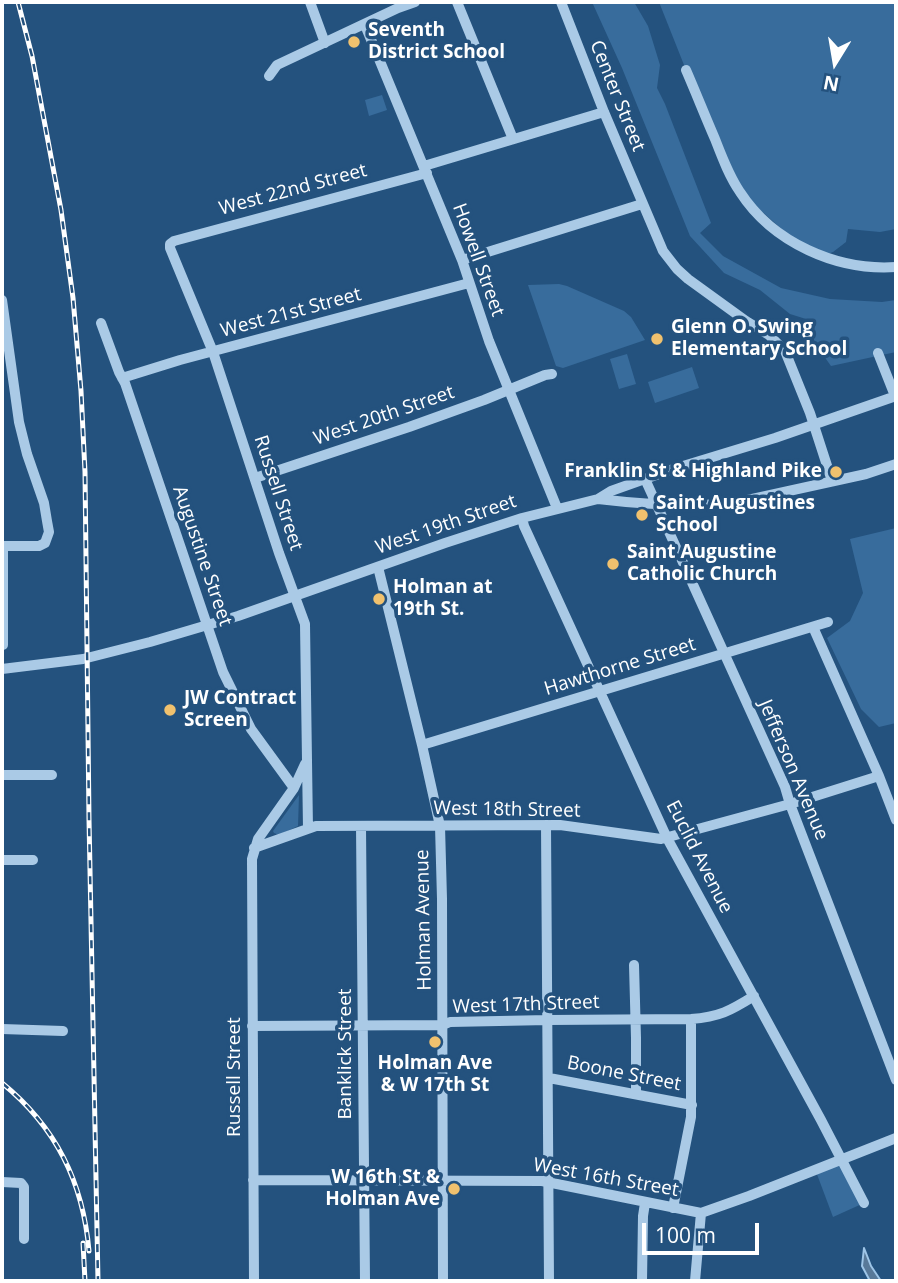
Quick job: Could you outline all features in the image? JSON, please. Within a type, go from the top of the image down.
[{"type":"street","points":[[310,2],[325,43]]},
{"type":"street","points":[[457,2],[513,139]]},
{"type":"street","name":"Center Street","points":[[561,2],[663,251],[677,269],[699,288],[779,344],[788,358],[814,424],[832,481]]},
{"type":"street","points":[[269,76],[277,65],[408,3]]},
{"type":"street","name":"Howell Street","points":[[365,25],[462,260],[489,341],[557,508]]},
{"type":"street","points":[[686,70],[726,167],[758,216],[780,234],[822,256],[859,266],[896,267]]},
{"type":"street","name":"West 22nd Street","points":[[170,244],[365,190],[513,139],[604,112]]},
{"type":"street","points":[[462,260],[642,204]]},
{"type":"street","name":"Russell Street","points":[[170,244],[213,352],[305,624],[308,829]]},
{"type":"street","name":"West 21st Street","points":[[122,378],[131,373],[469,283]]},
{"type":"street","points":[[2,300],[19,422],[44,503],[49,532],[45,543],[39,546],[2,546],[3,645]]},
{"type":"street","name":"Augustine Street","points":[[101,323],[223,672],[248,723],[294,788]]},
{"type":"street","points":[[878,353],[896,396]]},
{"type":"street","name":"West 20th Street","points":[[255,478],[409,427],[552,374]]},
{"type":"street","name":"West 19th Street","points":[[2,669],[75,661],[238,616],[445,543],[522,518],[598,499],[611,491],[645,479],[896,396]]},
{"type":"street","points":[[598,499],[656,503],[734,503],[896,464]]},
{"type":"street","name":"Jefferson Avenue","points":[[645,479],[785,787],[896,1080]]},
{"type":"street","name":"Euclid Avenue","points":[[522,518],[667,838],[864,1203]]},
{"type":"street","name":"Holman Avenue","points":[[378,567],[440,826],[443,1281]]},
{"type":"street","name":"Hawthorne Street","points":[[422,745],[828,622]]},
{"type":"street","points":[[813,627],[896,820]]},
{"type":"street","name":"Russell Street","points":[[254,1281],[251,859],[258,839],[294,788],[307,761]]},
{"type":"street","points":[[2,775],[52,775]]},
{"type":"street","name":"West 18th Street","points":[[254,848],[316,826],[560,825],[661,839],[790,804],[879,776]]},
{"type":"street","points":[[546,825],[549,1281]]},
{"type":"street","name":"Banklick Street","points":[[361,826],[365,1281]]},
{"type":"street","points":[[2,860],[33,860]]},
{"type":"street","points":[[634,965],[636,1094]]},
{"type":"street","name":"West 17th Street","points":[[252,1026],[443,1025],[548,1020],[712,1018],[754,996]]},
{"type":"street","points":[[673,1208],[692,1105],[691,1019]]},
{"type":"street","points":[[2,1029],[62,1031]]},
{"type":"street","name":"Boone Street","points":[[549,1078],[692,1105]]},
{"type":"street","name":"West 16th Street","points":[[253,1180],[529,1180],[701,1213],[896,1138]]},
{"type":"street","points":[[2,1182],[21,1182],[24,1187],[24,1239]]},
{"type":"street","points":[[642,1281],[645,1203]]},
{"type":"street","points":[[695,1281],[701,1213]]},
{"type":"shaded area","points":[[592,2],[634,2],[648,26],[660,65],[657,88],[711,223],[700,233],[723,256],[781,288],[830,299],[882,302],[896,300],[896,352],[831,366],[816,345],[806,319],[790,314],[760,290],[724,273],[690,236],[622,68]]},
{"type":"shaded area","points":[[659,2],[896,2],[896,229],[880,232],[848,229],[846,242],[822,256],[803,248],[740,192]]},
{"type":"shaded area","points":[[382,95],[387,110],[369,116],[365,100]]},
{"type":"shaded area","points":[[559,284],[624,311],[631,317],[645,340],[563,368],[556,366],[528,285]]},
{"type":"shaded area","points":[[627,354],[636,384],[619,389],[610,359]]},
{"type":"shaded area","points":[[692,367],[699,388],[655,403],[648,382]]},
{"type":"shaded area","points":[[896,528],[896,723],[879,727],[861,709],[827,638],[850,621],[863,593],[850,539]]},
{"type":"shaded area","points":[[299,795],[298,826],[279,835],[274,833],[273,831]]},
{"type":"shaded area","points":[[841,1159],[864,1203],[833,1217],[815,1169]]},
{"type":"shaded area","points":[[864,1248],[881,1281],[870,1281],[862,1266]]},
{"type":"railway","points":[[18,2],[32,56],[61,210],[73,298],[81,391],[85,472],[98,1281]]},
{"type":"railway","points":[[2,1083],[38,1118],[64,1158],[80,1202],[89,1251]]},
{"type":"railway","points":[[83,1243],[85,1281]]},
{"type":"place","name":"Seventh District School","points":[[354,42]]},
{"type":"place","name":"Glenn O. Swing Elementary School","points":[[657,339]]},
{"type":"place","name":"Franklin St & Highland Pike","points":[[836,472]]},
{"type":"place","name":"Saint Augustines School","points":[[642,515]]},
{"type":"place","name":"Saint Augustine Catholic Church","points":[[613,564]]},
{"type":"place","name":"Holman at 19th St.","points":[[379,599]]},
{"type":"place","name":"JW Contract Screen","points":[[170,710]]},
{"type":"place","name":"Holman Ave & W 17th St","points":[[435,1042]]},
{"type":"place","name":"W 16th St & Holman Ave","points":[[454,1189]]}]
